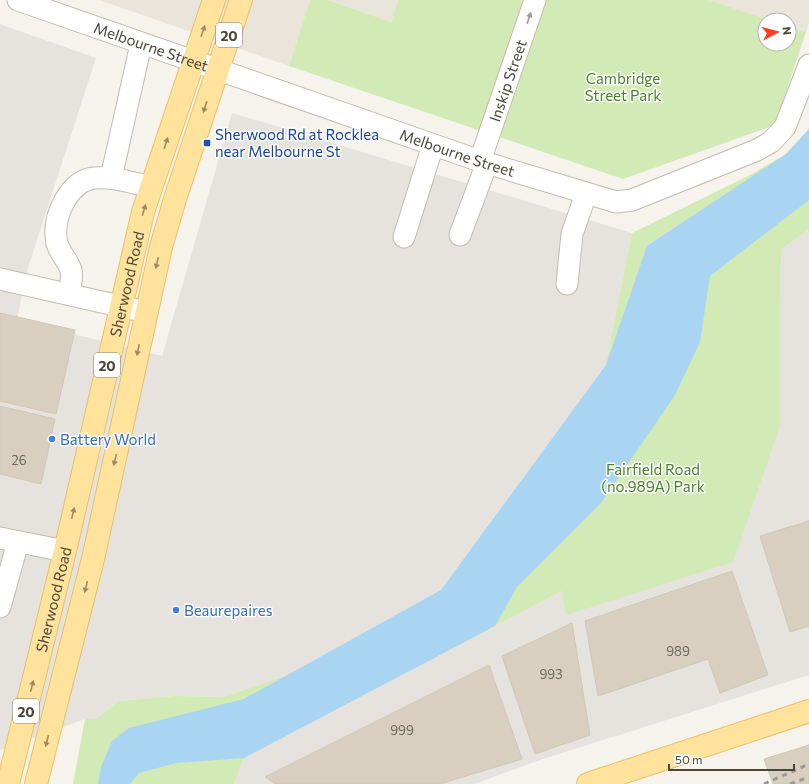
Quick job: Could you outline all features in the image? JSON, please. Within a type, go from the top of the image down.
[{"type":"main road","name":"Sherwood Road","points":[[7,773],[65,552],[143,212],[214,0]]},
{"type":"main road","name":"Sherwood Road","points":[[38,782],[94,551],[146,312],[175,199],[241,0]]},
{"type":"main road","points":[[588,784],[809,711]]},
{"type":"street","name":"Melbourne Street","points":[[18,0],[192,62],[483,162],[616,202],[632,200],[757,150],[771,142],[785,127],[809,65]]},
{"type":"street","name":"Inskip Street","points":[[460,235],[535,0]]},
{"type":"street","points":[[111,178],[141,44]]},
{"type":"street","points":[[404,237],[434,145]]},
{"type":"street","points":[[69,294],[71,271],[58,248],[56,238],[56,224],[63,202],[76,187],[93,178],[111,178],[151,187]]},
{"type":"street","points":[[567,284],[572,234],[586,194]]},
{"type":"street","points":[[0,279],[146,312]]},
{"type":"street","points":[[0,607],[9,540],[65,552]]},
{"type":"shaded area","points":[[99,0],[310,0],[289,66]]},
{"type":"shaded area","points":[[328,0],[398,0],[391,22]]},
{"type":"shaded area","points":[[709,0],[809,0],[809,23],[806,32],[797,29],[797,12],[757,12],[757,16]]},
{"type":"shaded area","points":[[0,24],[96,58],[27,271],[17,320],[162,356],[232,113],[632,233],[605,368],[441,590],[294,673],[223,697],[175,696],[119,701],[96,719],[85,719],[0,750]]},
{"type":"shaded area","points":[[809,229],[809,675],[543,759],[474,784],[234,784],[244,758],[562,591],[567,615],[780,426],[781,250]]},
{"type":"green space","name":"Cambridge Street Park","points":[[310,0],[328,0],[391,22],[398,0],[709,0],[757,16],[757,52],[797,52],[797,29],[806,32],[775,125],[623,179],[289,66]]},
{"type":"green space","name":"Fairfield Road (no.989A) Park","points":[[809,129],[809,229],[781,250],[780,426],[733,562],[566,615],[562,591],[244,758],[234,784],[73,784],[85,719],[96,719],[119,701],[175,696],[223,697],[294,673],[441,590],[605,368],[632,233],[750,175],[786,154]]},
{"type":"water","points":[[809,129],[809,200],[710,276],[700,342],[675,395],[601,503],[517,587],[495,626],[244,758],[176,763],[139,773],[130,784],[98,784],[101,767],[112,741],[129,728],[244,699],[441,590],[606,365],[647,246],[786,154]]},
{"type":"building","points":[[0,313],[75,330],[56,414],[0,401]]},
{"type":"building","points":[[0,406],[55,419],[41,484],[0,474]]},
{"type":"building","points":[[809,521],[809,626],[790,632],[760,536]]},
{"type":"building","points":[[732,571],[768,675],[720,693],[708,659],[598,696],[585,621]]},
{"type":"building","points":[[572,623],[590,735],[535,754],[502,656]]},
{"type":"building","points":[[489,665],[522,759],[440,784],[275,784],[265,777]]},
{"type":"building","points":[[809,745],[809,784],[773,784],[764,759]]},
{"type":"railway","points":[[764,784],[809,764]]},
{"type":"railway","points":[[790,784],[809,777]]},
{"type":"place","name":"Sherwood Rd at Rocklea near Melbourne St","points":[[207,143]]},
{"type":"place","name":"Battery World","points":[[52,439]]},
{"type":"place","name":"Beaurepaires","points":[[176,610]]}]
